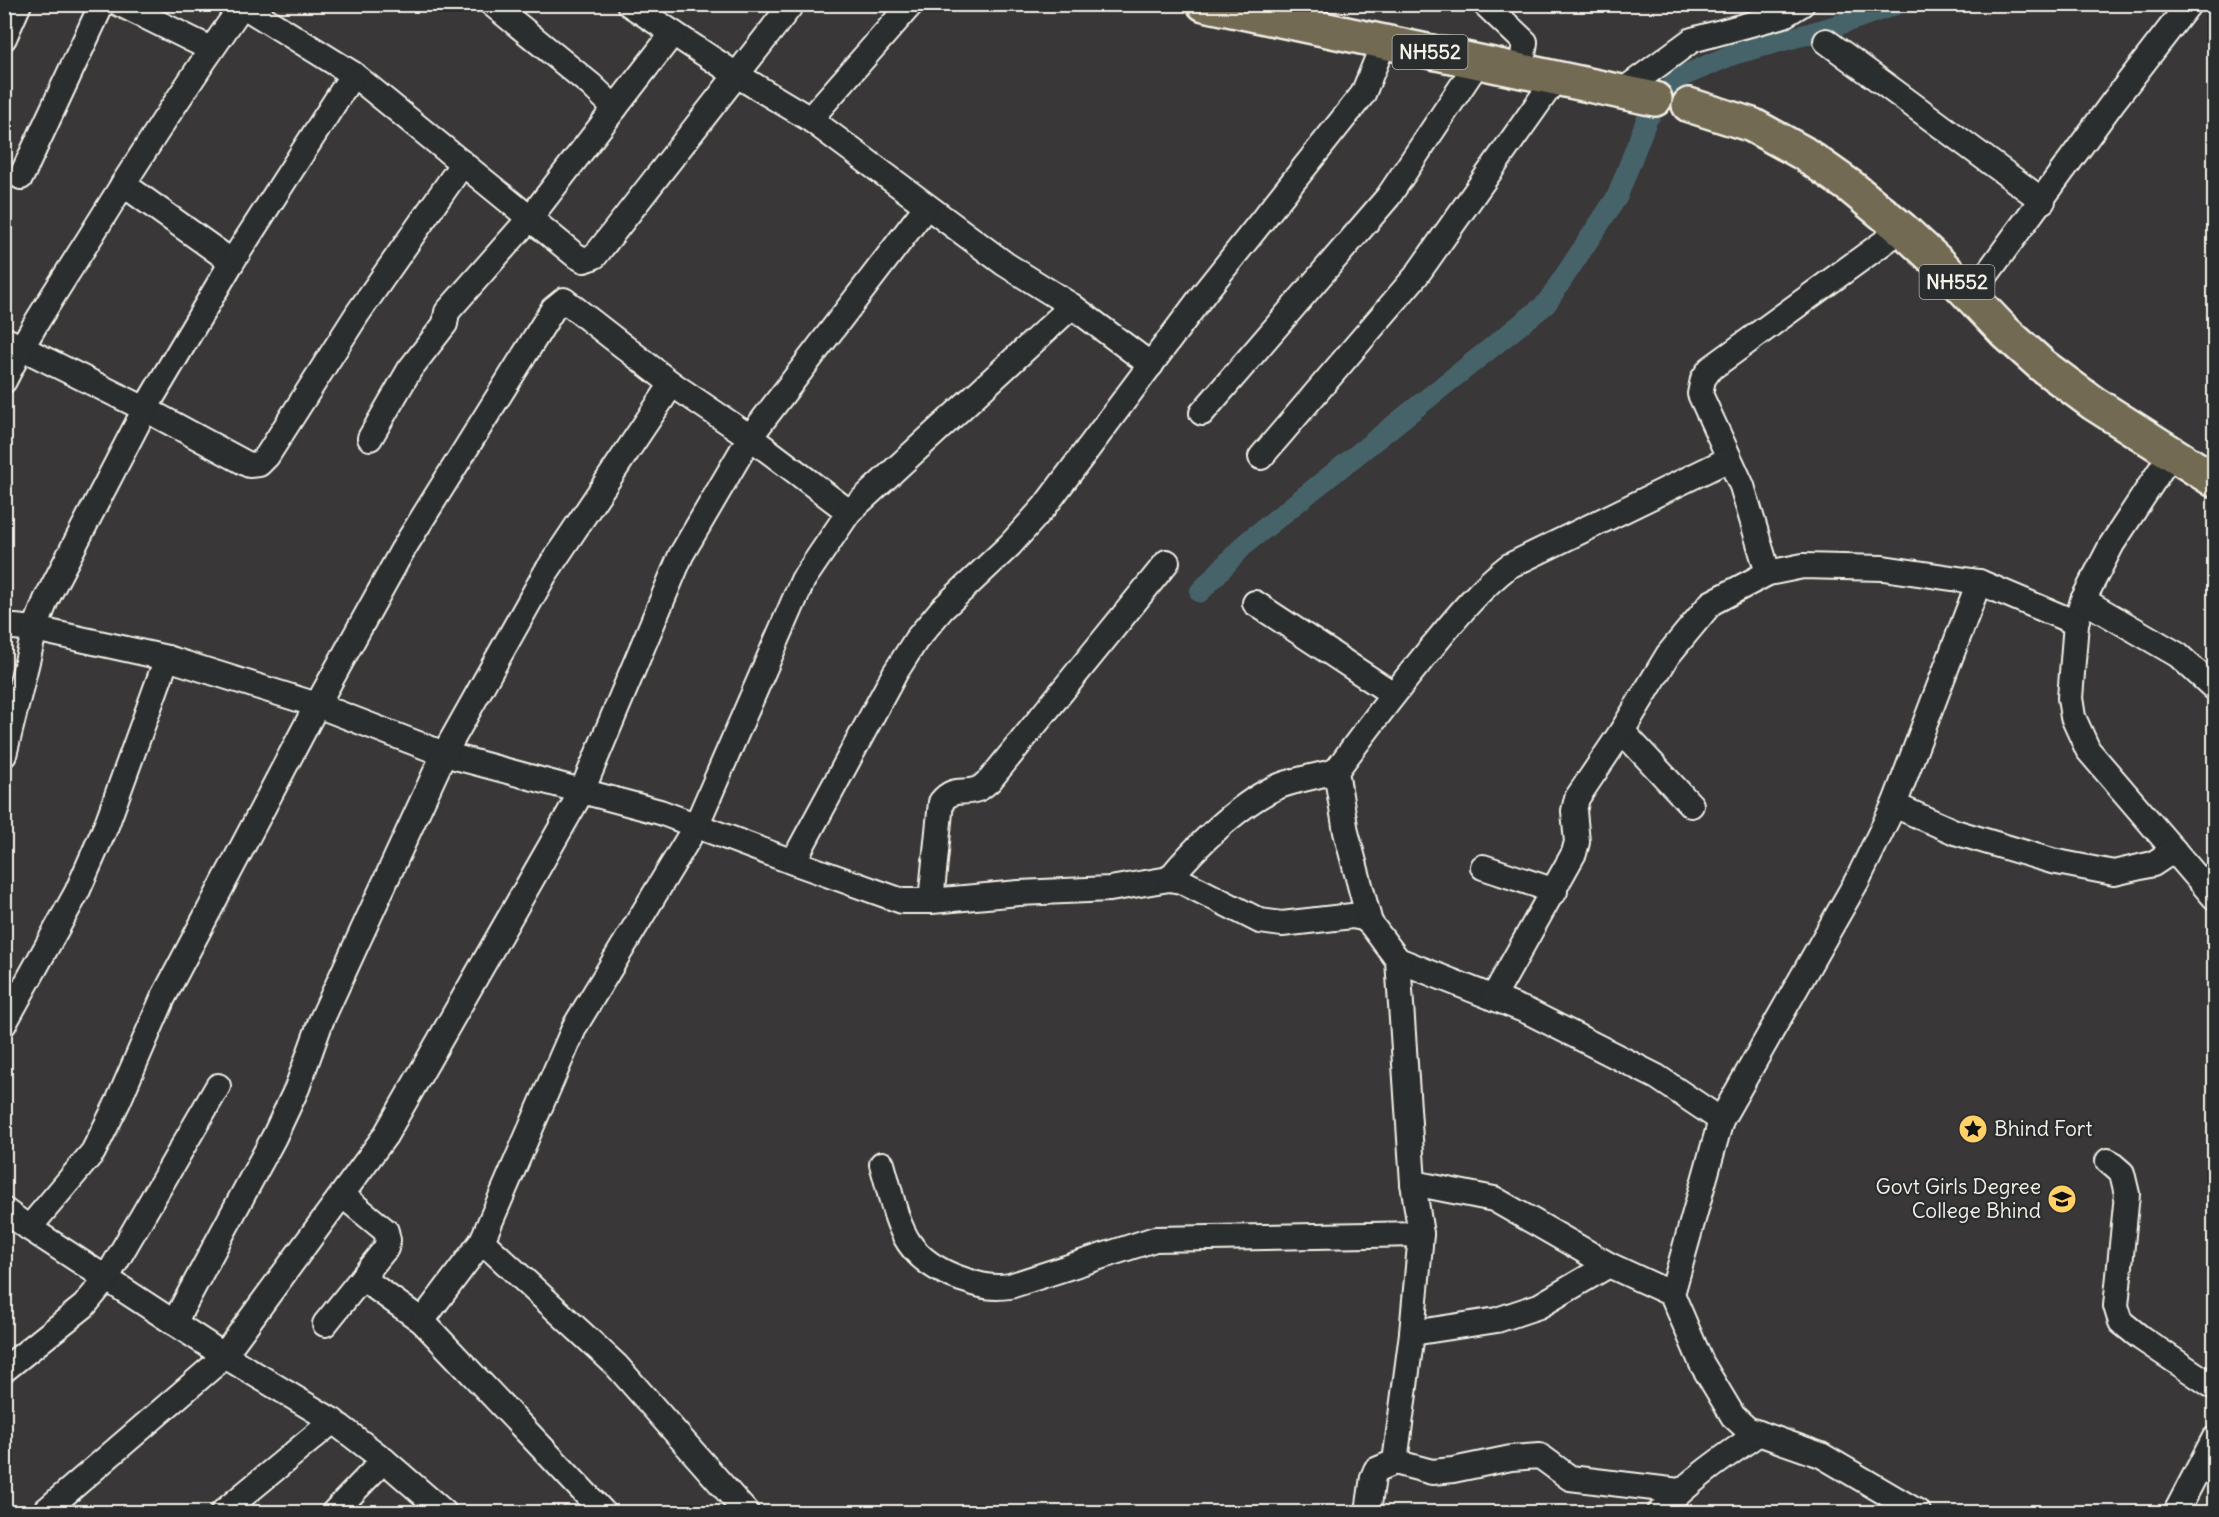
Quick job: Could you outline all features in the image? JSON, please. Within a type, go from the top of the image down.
[{"type":"highway","name":"NH552","points":[[1204,4],[1655,99]]},
{"type":"highway","name":"NH552","points":[[1689,105],[1752,126],[1803,153],[1851,187],[1940,264],[1970,297],[2043,366],[2093,403],[2214,480]]},
{"type":"street","points":[[4,38],[19,4]]},
{"type":"street","points":[[21,177],[102,4]]},
{"type":"street","points":[[120,4],[211,49]]},
{"type":"street","points":[[492,4],[591,85],[615,108]]},
{"type":"street","points":[[629,4],[735,74],[810,119],[1005,264],[1072,306],[1151,365]]},
{"type":"street","points":[[4,381],[13,343],[123,184],[184,87],[242,5],[353,74],[584,260],[595,256],[792,4]]},
{"type":"street","points":[[810,119],[911,4]]},
{"type":"street","points":[[1485,4],[1525,42],[1521,71]]},
{"type":"street","points":[[1621,92],[1692,40],[1784,15],[1802,4]]},
{"type":"street","points":[[1970,297],[2189,4]]},
{"type":"street","points":[[370,438],[410,369],[445,324],[447,312],[530,218],[673,33]]},
{"type":"street","points":[[1827,41],[2043,201]]},
{"type":"street","points":[[793,862],[895,673],[916,640],[942,609],[1010,545],[1045,506],[1205,292],[1363,94],[1384,42]]},
{"type":"street","points":[[1202,413],[1388,197],[1478,62]]},
{"type":"street","points":[[4,754],[35,628],[46,600],[145,409],[232,262],[353,74]]},
{"type":"street","points":[[1261,457],[1416,276],[1557,78]]},
{"type":"street","points":[[13,343],[145,409],[249,465],[259,464],[267,456],[358,313],[463,163]]},
{"type":"street","points":[[123,184],[232,262]]},
{"type":"street","points":[[44,1512],[225,1356],[385,1137],[582,791],[681,555],[750,437],[926,207]]},
{"type":"street","points":[[1768,573],[1742,486],[1700,394],[1703,379],[1710,369],[1902,229]]},
{"type":"street","points":[[29,1228],[93,1152],[118,1102],[163,999],[317,705],[402,551],[553,309],[564,300],[672,384],[750,437],[849,512]]},
{"type":"street","points":[[422,1321],[482,1241],[575,1026],[696,826],[803,580],[849,512],[1072,306]]},
{"type":"street","points":[[174,1323],[274,1137],[297,1088],[321,1021],[444,754],[545,574],[672,384]]},
{"type":"street","points":[[2171,454],[2112,544],[2079,612],[2070,698],[2073,717],[2088,750],[2214,897]]},
{"type":"street","points":[[1169,879],[1183,861],[1244,806],[1281,785],[1336,771],[1393,694],[1466,606],[1489,581],[1509,566],[1729,459]]},
{"type":"street","points":[[931,902],[938,810],[941,802],[946,795],[954,791],[976,790],[990,780],[1167,562]]},
{"type":"street","points":[[1493,998],[1555,891],[1574,853],[1577,842],[1574,812],[1577,798],[1622,731],[1668,655],[1711,603],[1768,573],[1803,566],[1883,568],[1979,582],[2079,612],[2178,655],[2214,687]]},
{"type":"street","points":[[1918,1512],[1821,1455],[1748,1430],[1733,1416],[1702,1364],[1672,1294],[1721,1120],[1858,879],[1894,805],[1979,582]]},
{"type":"street","points":[[1255,603],[1393,694]]},
{"type":"street","points":[[4,626],[35,628],[167,658],[317,705],[444,754],[660,812],[902,901],[931,902],[1110,889],[1169,879],[1181,881],[1260,921],[1282,924],[1352,916],[1363,918],[1370,923],[1398,960],[1529,1012],[1657,1077],[1721,1120]]},
{"type":"street","points":[[4,1024],[77,892],[106,826],[167,658]]},
{"type":"street","points":[[1622,731],[1691,805]]},
{"type":"street","points":[[1336,771],[1346,832],[1370,923]]},
{"type":"street","points":[[1894,805],[1955,832],[2052,861],[2114,873],[2153,864],[2174,850]]},
{"type":"street","points":[[1483,867],[1555,891]]},
{"type":"street","points":[[1395,1462],[1412,1334],[1420,1234],[1413,1183],[1398,960]]},
{"type":"street","points":[[5,1369],[84,1306],[106,1279],[218,1086]]},
{"type":"street","points":[[2108,1161],[2122,1173],[2127,1194],[2116,1306],[2121,1322],[2214,1387]]},
{"type":"street","points":[[882,1164],[903,1235],[921,1259],[940,1271],[990,1288],[1010,1286],[1099,1255],[1155,1239],[1420,1234]]},
{"type":"street","points":[[1413,1183],[1494,1199],[1609,1265],[1672,1294]]},
{"type":"street","points":[[325,1324],[386,1248],[388,1240],[386,1231],[342,1195]]},
{"type":"street","points":[[4,1210],[225,1356],[333,1421],[384,1460],[444,1512]]},
{"type":"street","points":[[482,1241],[616,1365],[746,1512]]},
{"type":"street","points":[[1412,1334],[1497,1320],[1539,1306],[1609,1265]]},
{"type":"street","points":[[362,1278],[422,1321],[603,1512]]},
{"type":"street","points":[[224,1512],[333,1421]]},
{"type":"street","points":[[1660,1512],[1679,1491],[1759,1433]]},
{"type":"street","points":[[2176,1512],[2214,1439]]},
{"type":"street","points":[[1368,1512],[1376,1470],[1395,1462],[1432,1472],[1511,1458],[1540,1456],[1570,1478],[1679,1491]]},
{"type":"street","points":[[347,1508],[384,1460]]},
{"type":"waterway","points":[[1200,592],[1246,543],[1546,304],[1617,197],[1647,119],[1678,78],[1734,54],[1829,28],[1897,4]]},
{"type":"place","name":"Bhind Fort","points":[[1973,1129]]},
{"type":"place","name":"Govt Girls Degree College Bhind","points":[[2062,1199]]}]
